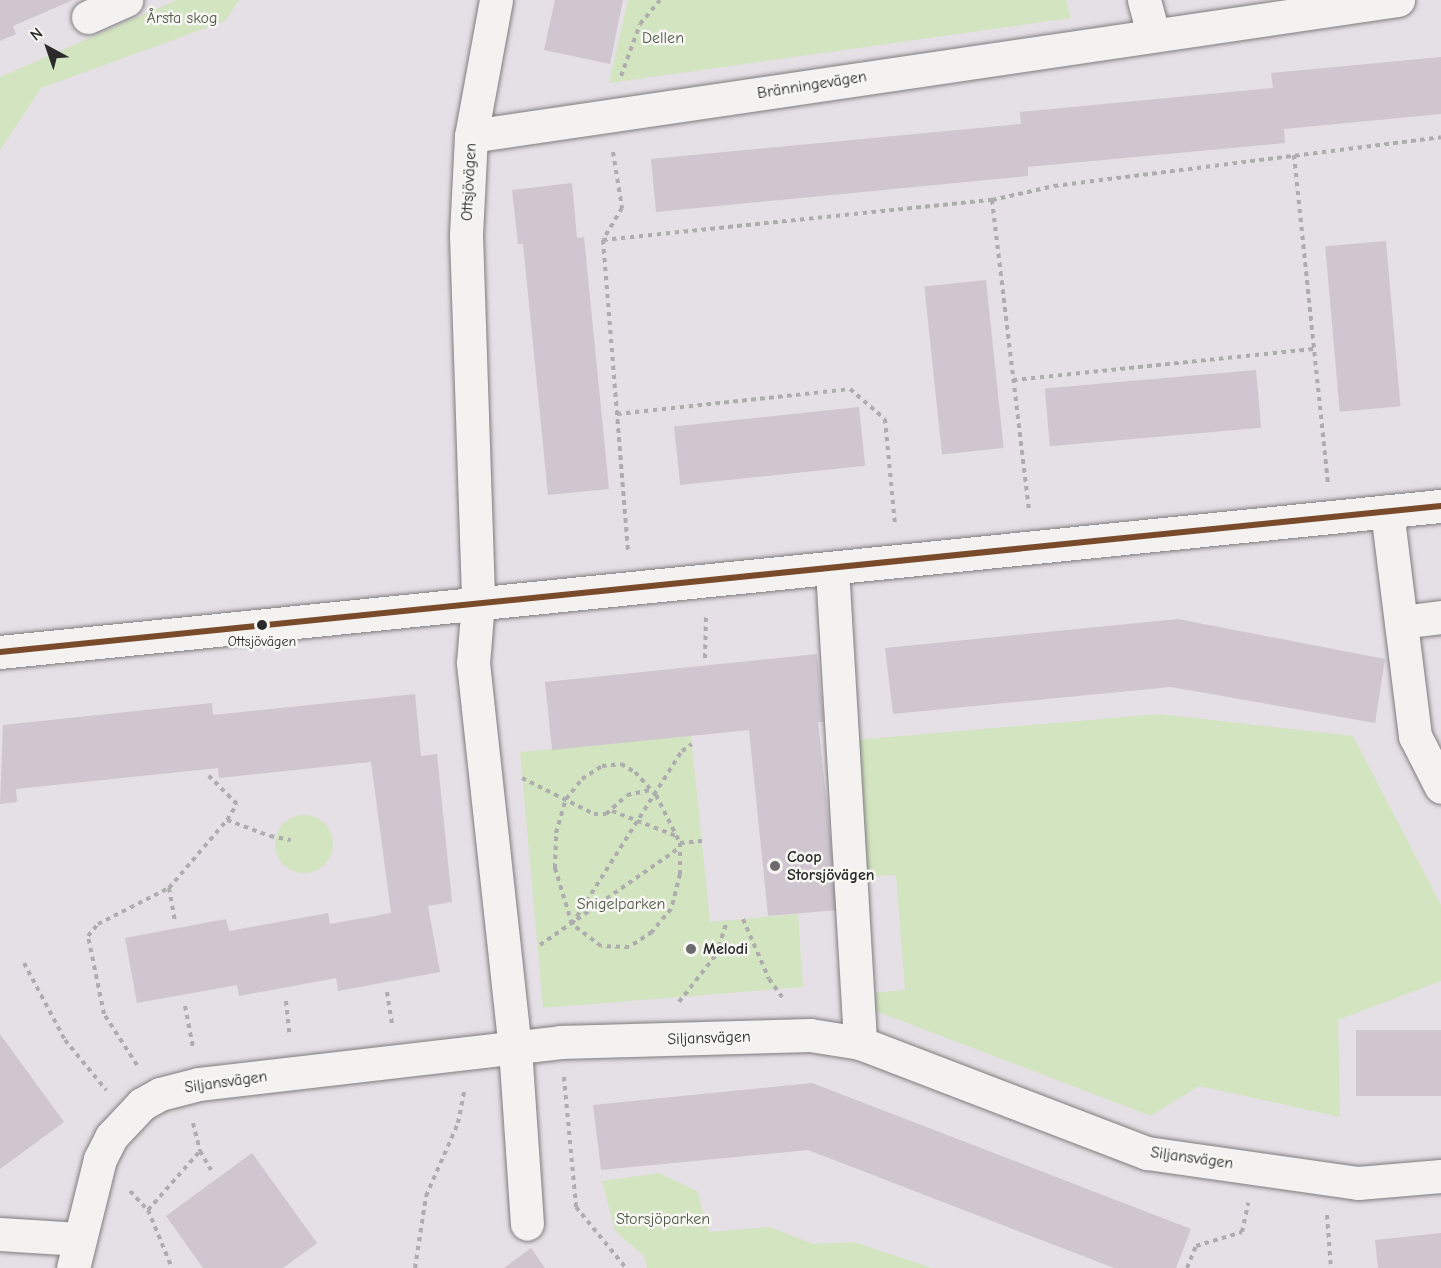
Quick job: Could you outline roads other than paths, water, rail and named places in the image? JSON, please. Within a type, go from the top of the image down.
[{"type":"street","points":[[88,17],[126,0]]},
{"type":"street","name":"Ottsjövägen","points":[[496,0],[471,136],[466,236],[478,602],[474,663],[514,1048],[527,1224]]},
{"type":"street","points":[[1144,0],[1153,34]]},
{"type":"street","name":"Bränningevägen","points":[[471,136],[1153,34],[1212,13],[1398,0]]},
{"type":"street","points":[[0,652],[478,602],[1332,519],[1441,506]]},
{"type":"street","points":[[1387,511],[1415,736],[1441,787]]},
{"type":"street","points":[[832,568],[860,1043]]},
{"type":"street","points":[[1401,622],[1441,617]]},
{"type":"street","name":"Siljansvägen","points":[[76,1253],[100,1159],[111,1137],[129,1118],[172,1091],[560,1042],[810,1035],[860,1043],[1147,1153],[1358,1183],[1441,1176]]},
{"type":"street","points":[[0,1234],[76,1253]]},
{"type":"place","name":"Ottsjövägen","points":[[262,625]]},
{"type":"place","name":"Coop Storsjövägen","points":[[775,866]]},
{"type":"place","name":"Melodi","points":[[691,949]]},
{"type":"park label","name":"Årsta skog","points":[[182,18]]},
{"type":"park label","name":"Dellen","points":[[663,38]]},
{"type":"park label","name":"Snigelparken","points":[[621,904]]},
{"type":"park label","name":"Storsjöparken","points":[[663,1219]]}]
